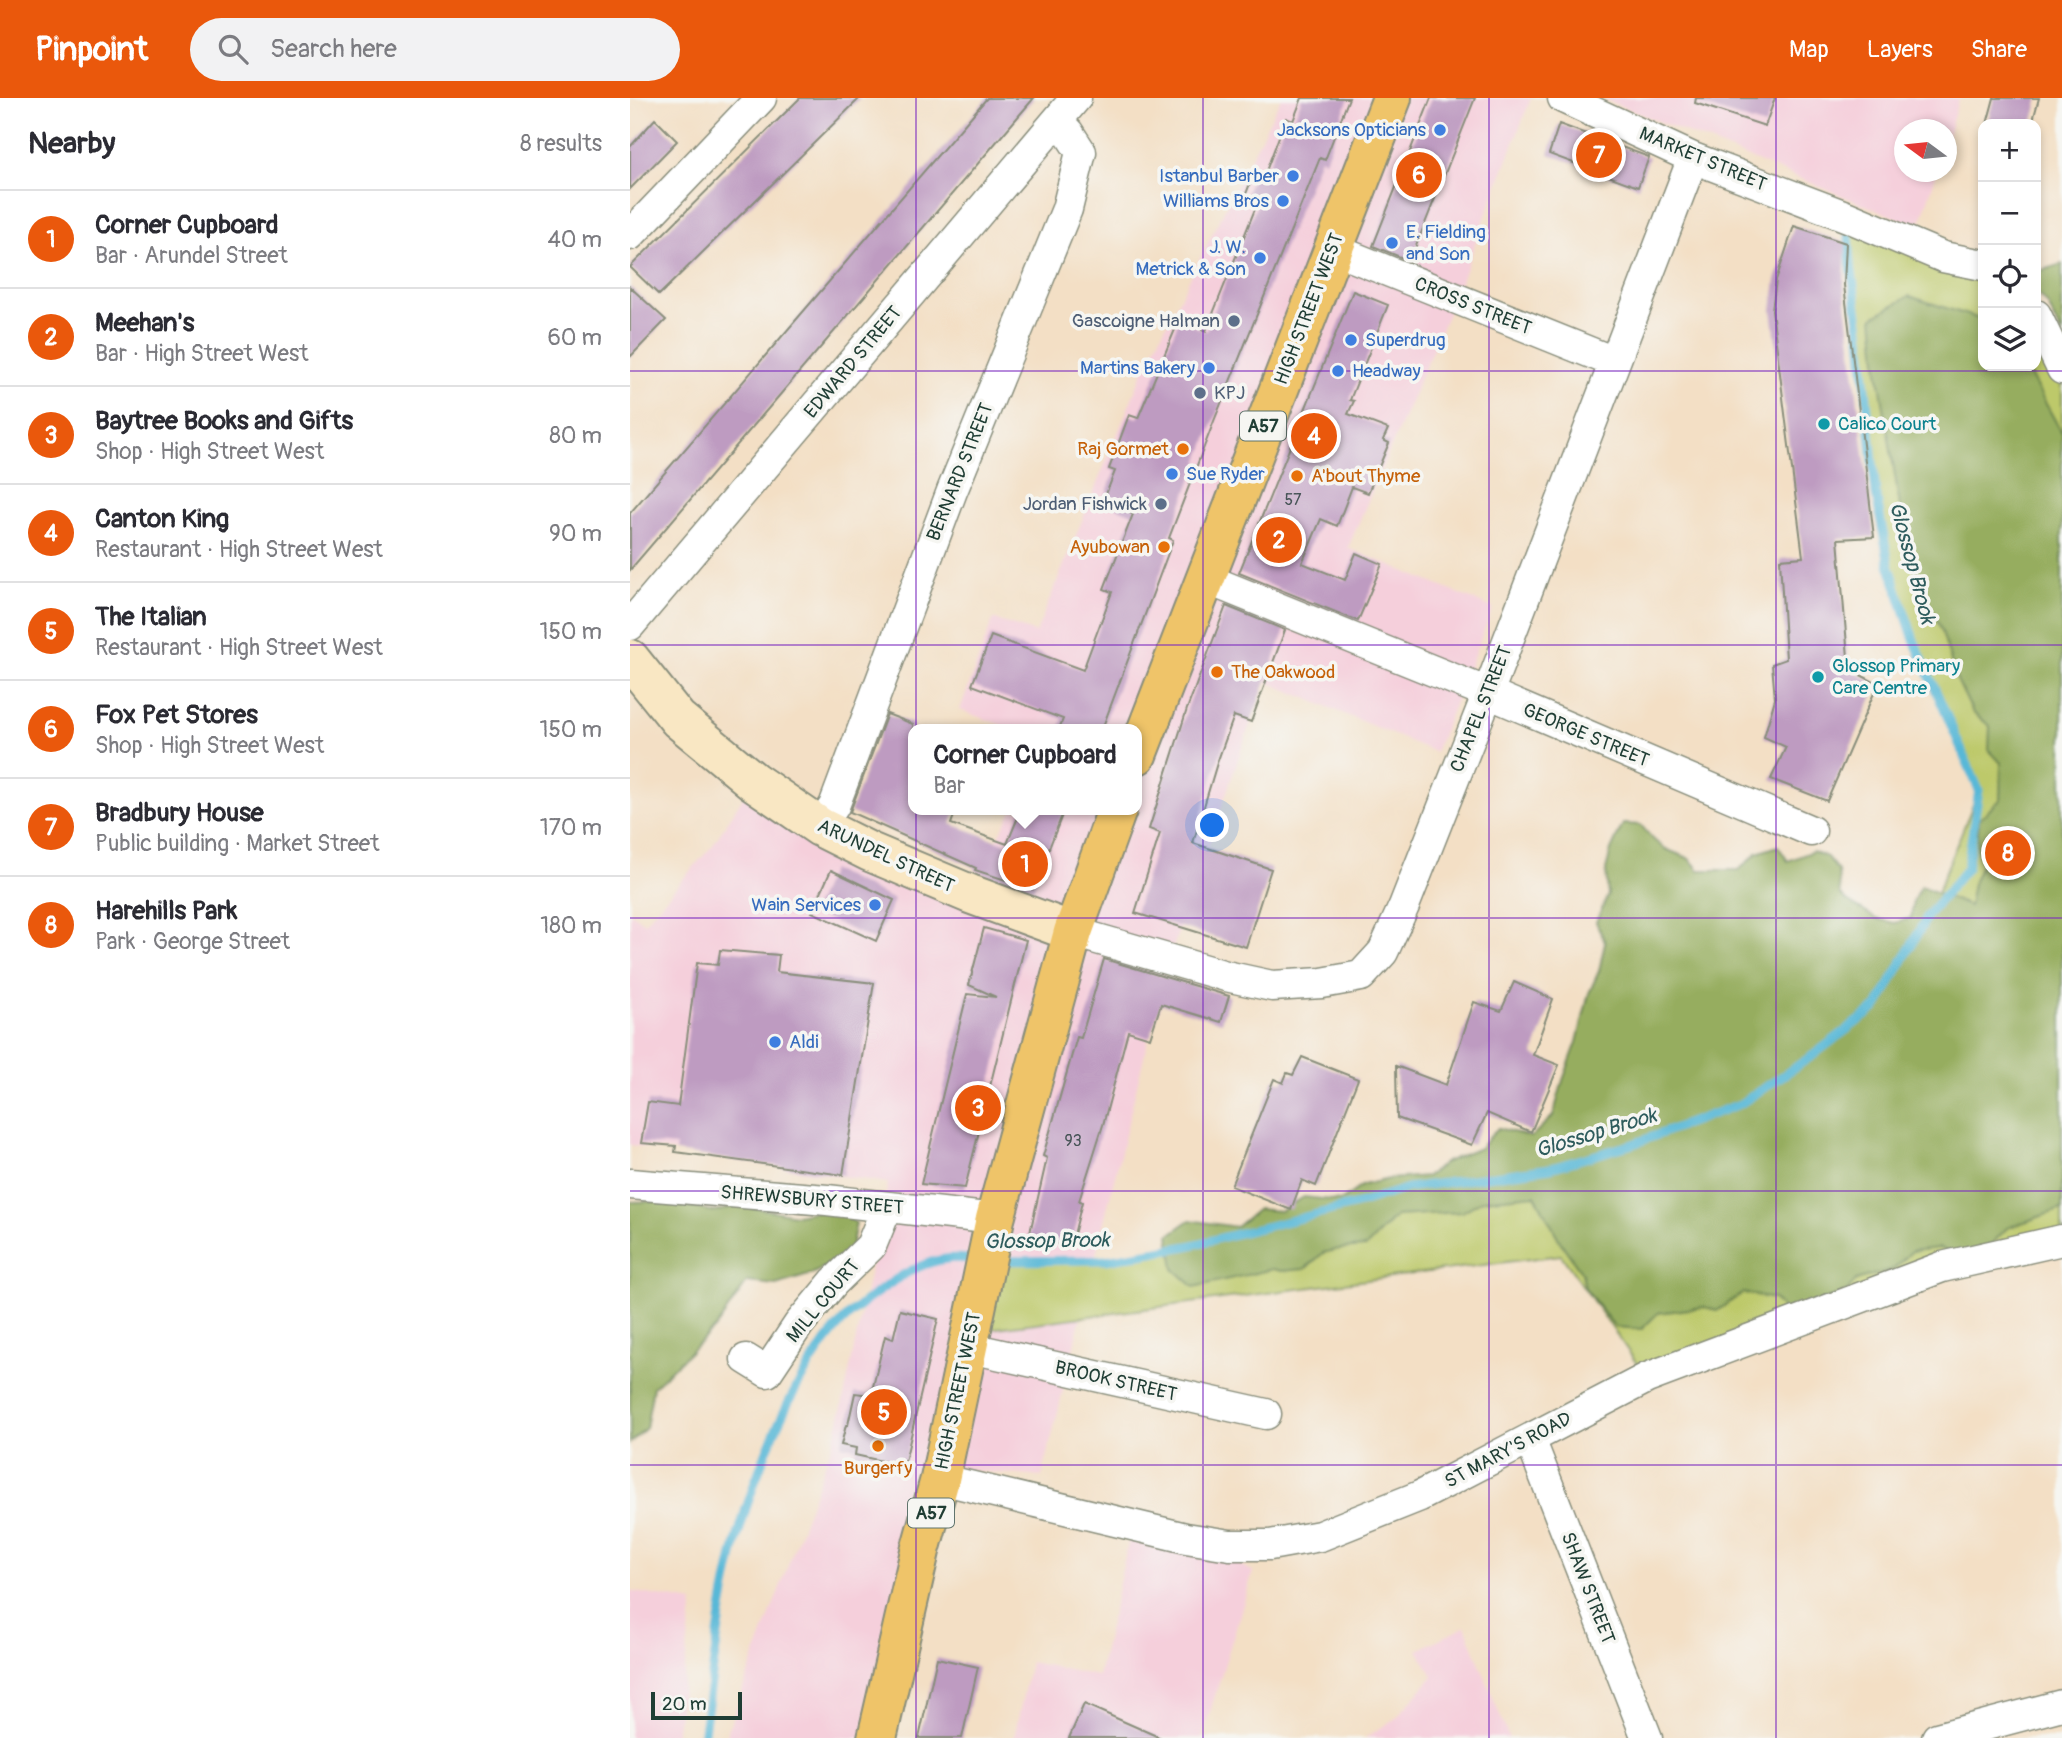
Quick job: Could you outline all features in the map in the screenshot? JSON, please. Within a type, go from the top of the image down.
[{"type":"main road","name":"HIGH STREET WEST","points":[[1142,742],[1392,98]]},
{"type":"main road","name":"A57","points":[[995,1219],[1073,932],[1115,815]]},
{"type":"main road","name":"HIGH STREET WEST","points":[[877,1738],[920,1550],[940,1479],[995,1219]]},
{"type":"street","points":[[630,235],[761,98]]},
{"type":"street","name":"EDWARD STREET","points":[[630,625],[1076,98]]},
{"type":"street","name":"MARKET STREET","points":[[1563,98],[1693,158],[1943,257],[1978,264]]},
{"type":"street","name":"BERNARD STREET","points":[[820,827],[834,806],[952,491],[1068,209],[1081,152],[1068,132],[1057,122]]},
{"type":"street","name":"CHAPEL STREET","points":[[1073,932],[1226,976],[1272,986],[1322,983],[1361,976],[1383,952],[1489,693],[1693,158]]},
{"type":"street","name":"CROSS STREET","points":[[1333,249],[1614,362]]},
{"type":"street","points":[[2041,326],[2062,369]]},
{"type":"street","name":"GEORGE STREET","points":[[1204,578],[1489,693],[1811,831]]},
{"type":"street","name":"ARUNDEL STREET","points":[[630,659],[678,719],[753,781],[820,827],[870,852],[970,894],[1073,932]]},
{"type":"street","name":"SHREWSBURY STREET","points":[[630,1184],[995,1219]]},
{"type":"street","name":"MILL COURT","points":[[746,1359],[767,1372],[799,1324],[871,1246],[887,1207]]},
{"type":"street","name":"ST MARY'S ROAD","points":[[940,1479],[1186,1538],[1230,1545],[1270,1545],[1320,1536],[1420,1496],[1647,1378],[1942,1266],[2062,1240]]},
{"type":"street","name":"BROOK STREET","points":[[966,1347],[1266,1414]]},
{"type":"street","name":"SHAW STREET","points":[[1530,1439],[1647,1738]]},
{"type":"street","points":[[1937,1738],[1996,1731],[2062,1705]]},
{"type":"shaded area","points":[[1281,98],[1531,98],[1454,299],[1348,548],[1493,608],[1435,752],[1265,681],[1164,974],[1042,1477],[934,1467],[869,1738],[725,1738],[837,1431],[888,1183],[630,1145],[630,912],[644,923],[713,845],[753,781],[970,894],[1010,815],[1142,815],[1142,724],[998,724],[960,710],[993,619],[1036,633],[1144,369]]},
{"type":"shaded area","points":[[1601,98],[1959,98],[1953,119],[1894,119],[1894,182],[1934,182],[1919,227]]},
{"type":"shaded area","points":[[1129,1539],[1235,1562],[1253,1572],[1202,1738],[1014,1738],[1030,1662],[1098,1676]]},
{"type":"shaded area","points":[[630,1591],[693,1602],[676,1738],[630,1738]]},
{"type":"shaded area","points":[[1465,1626],[1509,1738],[1365,1738],[1396,1718],[1433,1676],[1418,1650]]},
{"type":"green space","points":[[1848,217],[1978,263],[1978,371],[2041,371],[2041,325],[2062,369],[2062,1240],[1647,1378],[1561,1255],[989,1329],[1004,1261],[1106,1260],[1188,1246],[1497,1175],[1928,915],[1979,790],[1914,640],[1889,564],[1876,494],[1861,337],[1851,265]]},
{"type":"green space","points":[[2062,264],[2062,336],[2048,305],[2041,298],[2041,270]]},
{"type":"green space","points":[[1909,296],[1978,318],[1978,371],[2028,371],[2062,433],[2062,1209],[2007,1228],[1990,1246],[1959,1256],[1939,1248],[1912,1251],[1894,1269],[1856,1280],[1847,1292],[1786,1313],[1774,1299],[1743,1293],[1717,1311],[1704,1307],[1658,1313],[1642,1329],[1615,1327],[1585,1288],[1582,1273],[1561,1243],[1535,1195],[1483,1200],[1462,1212],[1396,1216],[1366,1247],[1323,1253],[1305,1269],[1273,1269],[1194,1287],[1174,1269],[1169,1235],[1190,1220],[1236,1227],[1258,1209],[1280,1211],[1304,1197],[1340,1201],[1363,1185],[1389,1179],[1427,1176],[1446,1162],[1480,1148],[1498,1128],[1531,1137],[1553,1116],[1577,1042],[1589,993],[1599,971],[1605,942],[1596,922],[1608,895],[1606,870],[1611,850],[1623,824],[1641,825],[1659,844],[1687,858],[1699,870],[1739,870],[1757,853],[1778,846],[1788,861],[1813,851],[1827,857],[1838,871],[1840,894],[1877,919],[1895,923],[1911,918],[1913,901],[1921,886],[1969,906],[1973,883],[1982,863],[1977,849],[1979,819],[2000,800],[2001,763],[1989,750],[1990,726],[1973,713],[1956,678],[1942,632],[1914,568],[1903,525],[1878,371],[1873,317]]},
{"type":"green space","points":[[667,1201],[715,1212],[739,1205],[796,1215],[833,1208],[856,1223],[850,1253],[812,1274],[776,1285],[747,1282],[716,1327],[653,1387],[646,1428],[630,1443],[630,1202]]},
{"type":"building","points":[[800,98],[860,98],[659,295],[630,267]]},
{"type":"building","points":[[987,98],[1034,98],[630,570],[630,513]]},
{"type":"building","points":[[1302,98],[1349,98],[1325,160],[1320,158],[1214,421],[1169,538],[1173,540],[1104,724],[1061,724],[1063,719],[972,685],[991,636],[1083,670],[1112,592],[1104,589],[1133,514],[1103,502],[1115,471],[1109,469],[1129,415],[1138,418],[1179,320],[1206,331],[1257,204],[1244,199],[1253,176],[1263,179],[1286,118],[1293,121]]},
{"type":"building","points":[[1431,98],[1475,98],[1410,261],[1373,246]]},
{"type":"building","points":[[1696,98],[1775,98],[1765,126],[1695,103]]},
{"type":"building","points":[[1994,98],[2039,98],[2033,119],[1988,119]]},
{"type":"building","points":[[655,119],[677,141],[630,189],[630,147]]},
{"type":"building","points":[[1559,124],[1649,157],[1638,187],[1549,154]]},
{"type":"building","points":[[1794,226],[1846,243],[1844,285],[1874,537],[1838,539],[1849,669],[1878,684],[1827,801],[1771,779],[1786,747],[1764,737],[1775,699],[1772,664],[1786,659],[1780,559],[1803,557],[1772,310],[1776,280]]},
{"type":"building","points":[[630,287],[666,320],[630,357]]},
{"type":"building","points":[[1353,291],[1388,305],[1350,400],[1354,401],[1348,414],[1388,429],[1383,440],[1389,443],[1368,493],[1352,487],[1337,526],[1321,519],[1302,563],[1345,580],[1356,553],[1382,564],[1358,621],[1239,573]]},
{"type":"building","points":[[1226,606],[1285,630],[1251,722],[1234,716],[1193,843],[1271,869],[1246,947],[1135,913],[1160,833],[1149,829],[1187,709]]},
{"type":"building","points":[[887,714],[913,724],[908,724],[908,815],[954,815],[951,824],[1007,844],[1019,815],[1062,815],[1033,889],[975,870],[976,868],[850,812]]},
{"type":"building","points":[[831,870],[894,900],[876,941],[812,912]]},
{"type":"building","points":[[984,928],[1026,940],[965,1188],[921,1184],[967,994],[996,997],[969,985]]},
{"type":"building","name":"Aldi","points":[[720,950],[779,955],[777,972],[874,983],[843,1175],[675,1152],[676,1146],[641,1143],[648,1102],[678,1106],[697,963],[718,965]]},
{"type":"building","points":[[1104,959],[1229,996],[1221,1022],[1161,1004],[1150,1038],[1128,1031],[1079,1201],[1082,1202],[1071,1247],[1029,1237],[1047,1158],[1043,1156],[1077,1037],[1081,1038]]},
{"type":"building","points":[[1514,982],[1553,999],[1533,1055],[1559,1065],[1531,1132],[1487,1113],[1472,1145],[1397,1118],[1396,1066],[1446,1085],[1474,1002],[1501,1011]]},
{"type":"building","points":[[1302,1057],[1358,1079],[1316,1186],[1302,1180],[1291,1210],[1231,1186],[1274,1079],[1283,1083],[1287,1073],[1293,1075]]},
{"type":"building","points":[[900,1310],[938,1319],[904,1466],[855,1455],[856,1448],[841,1445],[855,1393],[871,1395],[885,1336],[893,1339]]},
{"type":"building","points":[[937,1658],[978,1667],[962,1738],[919,1738]]},
{"type":"building","points":[[1084,1704],[1161,1738],[1069,1738]]},
{"type":"waterway","name":"Glossop Brook","points":[[995,1261],[1106,1260],[1188,1246],[1361,1203],[1408,1188],[1551,1168],[1633,1144],[1740,1104],[1812,1056],[1877,1007],[1928,915],[1967,868],[1979,790],[1914,640],[1889,564],[1876,494],[1848,222]]},
{"type":"waterway","name":"Glossop Brook","points":[[703,1738],[721,1613],[737,1539],[766,1454],[792,1395],[825,1343],[843,1321],[871,1297],[923,1265],[954,1258],[978,1260]]},
{"type":"place","name":"Jacksons Opticians","points":[[1440,130]]},
{"type":"place","name":"Bradbury House","points":[[1599,155]]},
{"type":"place","name":"Fox Pet Stores","points":[[1419,175]]},
{"type":"place","name":"Istanbul Barber","points":[[1293,176]]},
{"type":"place","name":"Williams Bros","points":[[1283,201]]},
{"type":"place","name":"E. Fielding and Son","points":[[1392,243]]},
{"type":"place","name":"J. W. Metrick & Son","points":[[1260,258]]},
{"type":"place","name":"Gascoigne Halman","points":[[1234,321]]},
{"type":"place","name":"Superdrug","points":[[1351,340]]},
{"type":"place","name":"Martins Bakery","points":[[1209,368]]},
{"type":"place","name":"Headway","points":[[1338,371]]},
{"type":"place","name":"KPJ","points":[[1200,393]]},
{"type":"place","name":"Calico Court","points":[[1824,424]]},
{"type":"place","name":"Canton King","points":[[1314,436]]},
{"type":"place","name":"Raj Gormet","points":[[1183,449]]},
{"type":"place","name":"Sue Ryder","points":[[1172,474]]},
{"type":"place","name":"A'bout Thyme","points":[[1297,476]]},
{"type":"place","name":"Jordan Fishwick","points":[[1161,504]]},
{"type":"place","name":"Meehan's","points":[[1279,540]]},
{"type":"place","name":"Ayubowan","points":[[1164,547]]},
{"type":"place","name":"The Oakwood","points":[[1217,672]]},
{"type":"place","name":"Glossop Primary Care Centre","points":[[1818,677]]},
{"type":"place","name":"Harehills Park","points":[[2008,853]]},
{"type":"place","name":"Corner Cupboard","points":[[1025,864]]},
{"type":"place","name":"Wain Services","points":[[875,905]]},
{"type":"place","name":"Aldi","points":[[775,1042]]},
{"type":"place","name":"Baytree Books and Gifts","points":[[978,1108]]},
{"type":"place","name":"The Italian","points":[[884,1412]]},
{"type":"place","name":"Burgerfy","points":[[878,1446]]}]
